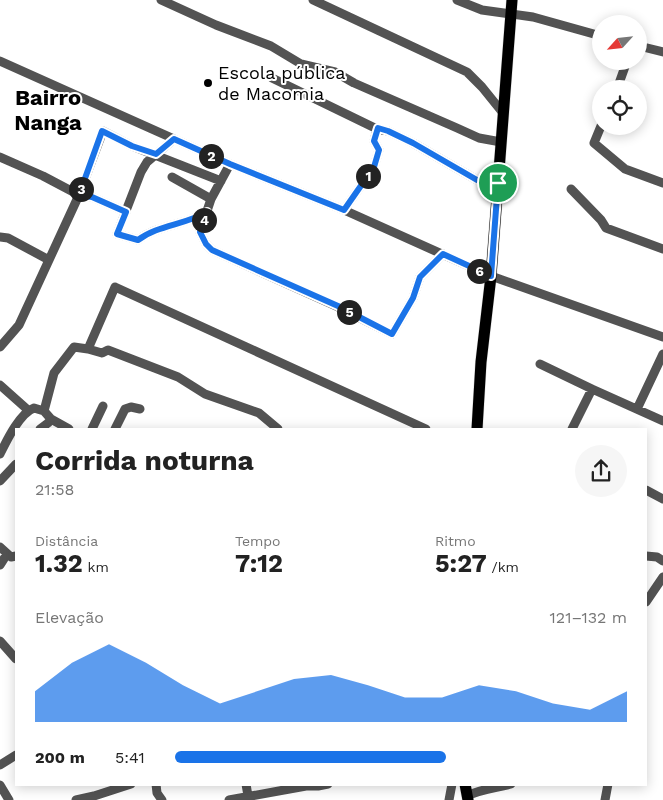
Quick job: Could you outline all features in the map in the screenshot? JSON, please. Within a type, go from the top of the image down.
[{"type":"main road","points":[[477,428],[481,362],[491,276],[512,0]]},
{"type":"street","points":[[161,0],[216,25],[271,46],[301,64],[335,72],[354,83],[479,138],[501,142]]},
{"type":"street","points":[[313,0],[468,72],[482,86],[503,113]]},
{"type":"street","points":[[457,0],[482,10],[511,13],[592,34]]},
{"type":"street","points":[[648,48],[663,52]]},
{"type":"street","points":[[0,61],[230,164],[344,210],[491,276],[663,337]]},
{"type":"street","points":[[272,78],[413,143],[477,180],[498,183]]},
{"type":"street","points":[[344,210],[374,167],[379,150],[374,141],[378,128]]},
{"type":"street","points":[[0,347],[19,325],[79,195],[102,131],[132,146],[221,181]]},
{"type":"street","points":[[598,135],[594,144],[625,169],[663,183]]},
{"type":"street","points":[[174,139],[146,162],[140,172],[117,234],[138,240],[149,232],[170,227],[207,212]]},
{"type":"street","points":[[0,157],[43,176],[79,195],[92,197],[126,212]]},
{"type":"street","points":[[230,164],[211,199],[200,232],[206,244],[212,250],[338,306],[392,334],[413,298],[420,277],[443,254]]},
{"type":"street","points":[[172,177],[211,199]]},
{"type":"street","points":[[571,189],[601,220],[606,228],[663,249]]},
{"type":"street","points":[[0,237],[8,238],[49,260]]},
{"type":"street","points":[[88,349],[115,287],[424,428]]},
{"type":"street","points":[[44,411],[54,373],[74,347],[102,353],[108,350],[178,377],[205,394],[259,413],[277,428]]},
{"type":"street","points":[[637,409],[660,369],[663,354]]},
{"type":"street","points":[[540,364],[663,421]]},
{"type":"street","points":[[0,386],[28,410]]},
{"type":"street","points":[[572,428],[592,389]]},
{"type":"street","points":[[93,428],[104,406]]},
{"type":"street","points":[[116,428],[125,409],[132,406],[140,409]]},
{"type":"street","points":[[15,428],[28,410],[34,408],[44,411],[51,419],[67,428]]},
{"type":"street","points":[[42,428],[48,424],[51,419]]},
{"type":"street","points":[[0,454],[15,428]]},
{"type":"street","points":[[0,481],[15,465]]},
{"type":"street","points":[[647,491],[663,499]]},
{"type":"street","points":[[0,565],[3,551],[11,557],[15,556]]},
{"type":"street","points":[[647,556],[657,557],[663,561]]},
{"type":"street","points":[[647,601],[663,577]]},
{"type":"street","points":[[0,641],[15,658]]},
{"type":"street","points":[[0,765],[15,755]]},
{"type":"street","points":[[0,785],[8,799]]},
{"type":"street","points":[[156,786],[159,799]]},
{"type":"street","points":[[246,786],[248,796]]},
{"type":"street","points":[[229,800],[315,786]]},
{"type":"street","points":[[449,800],[452,786]]},
{"type":"street","points":[[468,798],[478,790],[503,786]]},
{"type":"street","points":[[605,800],[608,786]]},
{"type":"street","points":[[76,800],[107,788]]},
{"type":"place","name":"Escola pública de Macomia","points":[[208,83]]},
{"type":"district","name":"Bairro Nanga","points":[[48,110]]},
{"type":"route","points":[[378,128],[413,143],[477,180],[498,183],[491,276],[443,254],[420,277],[413,298],[392,334],[338,306],[212,250],[206,244],[200,232],[207,212],[170,227],[149,232],[138,240],[117,234],[126,212],[92,197],[79,195],[102,131],[132,146],[156,154],[174,139],[344,210],[374,167],[379,150],[374,141],[378,128]]}]
